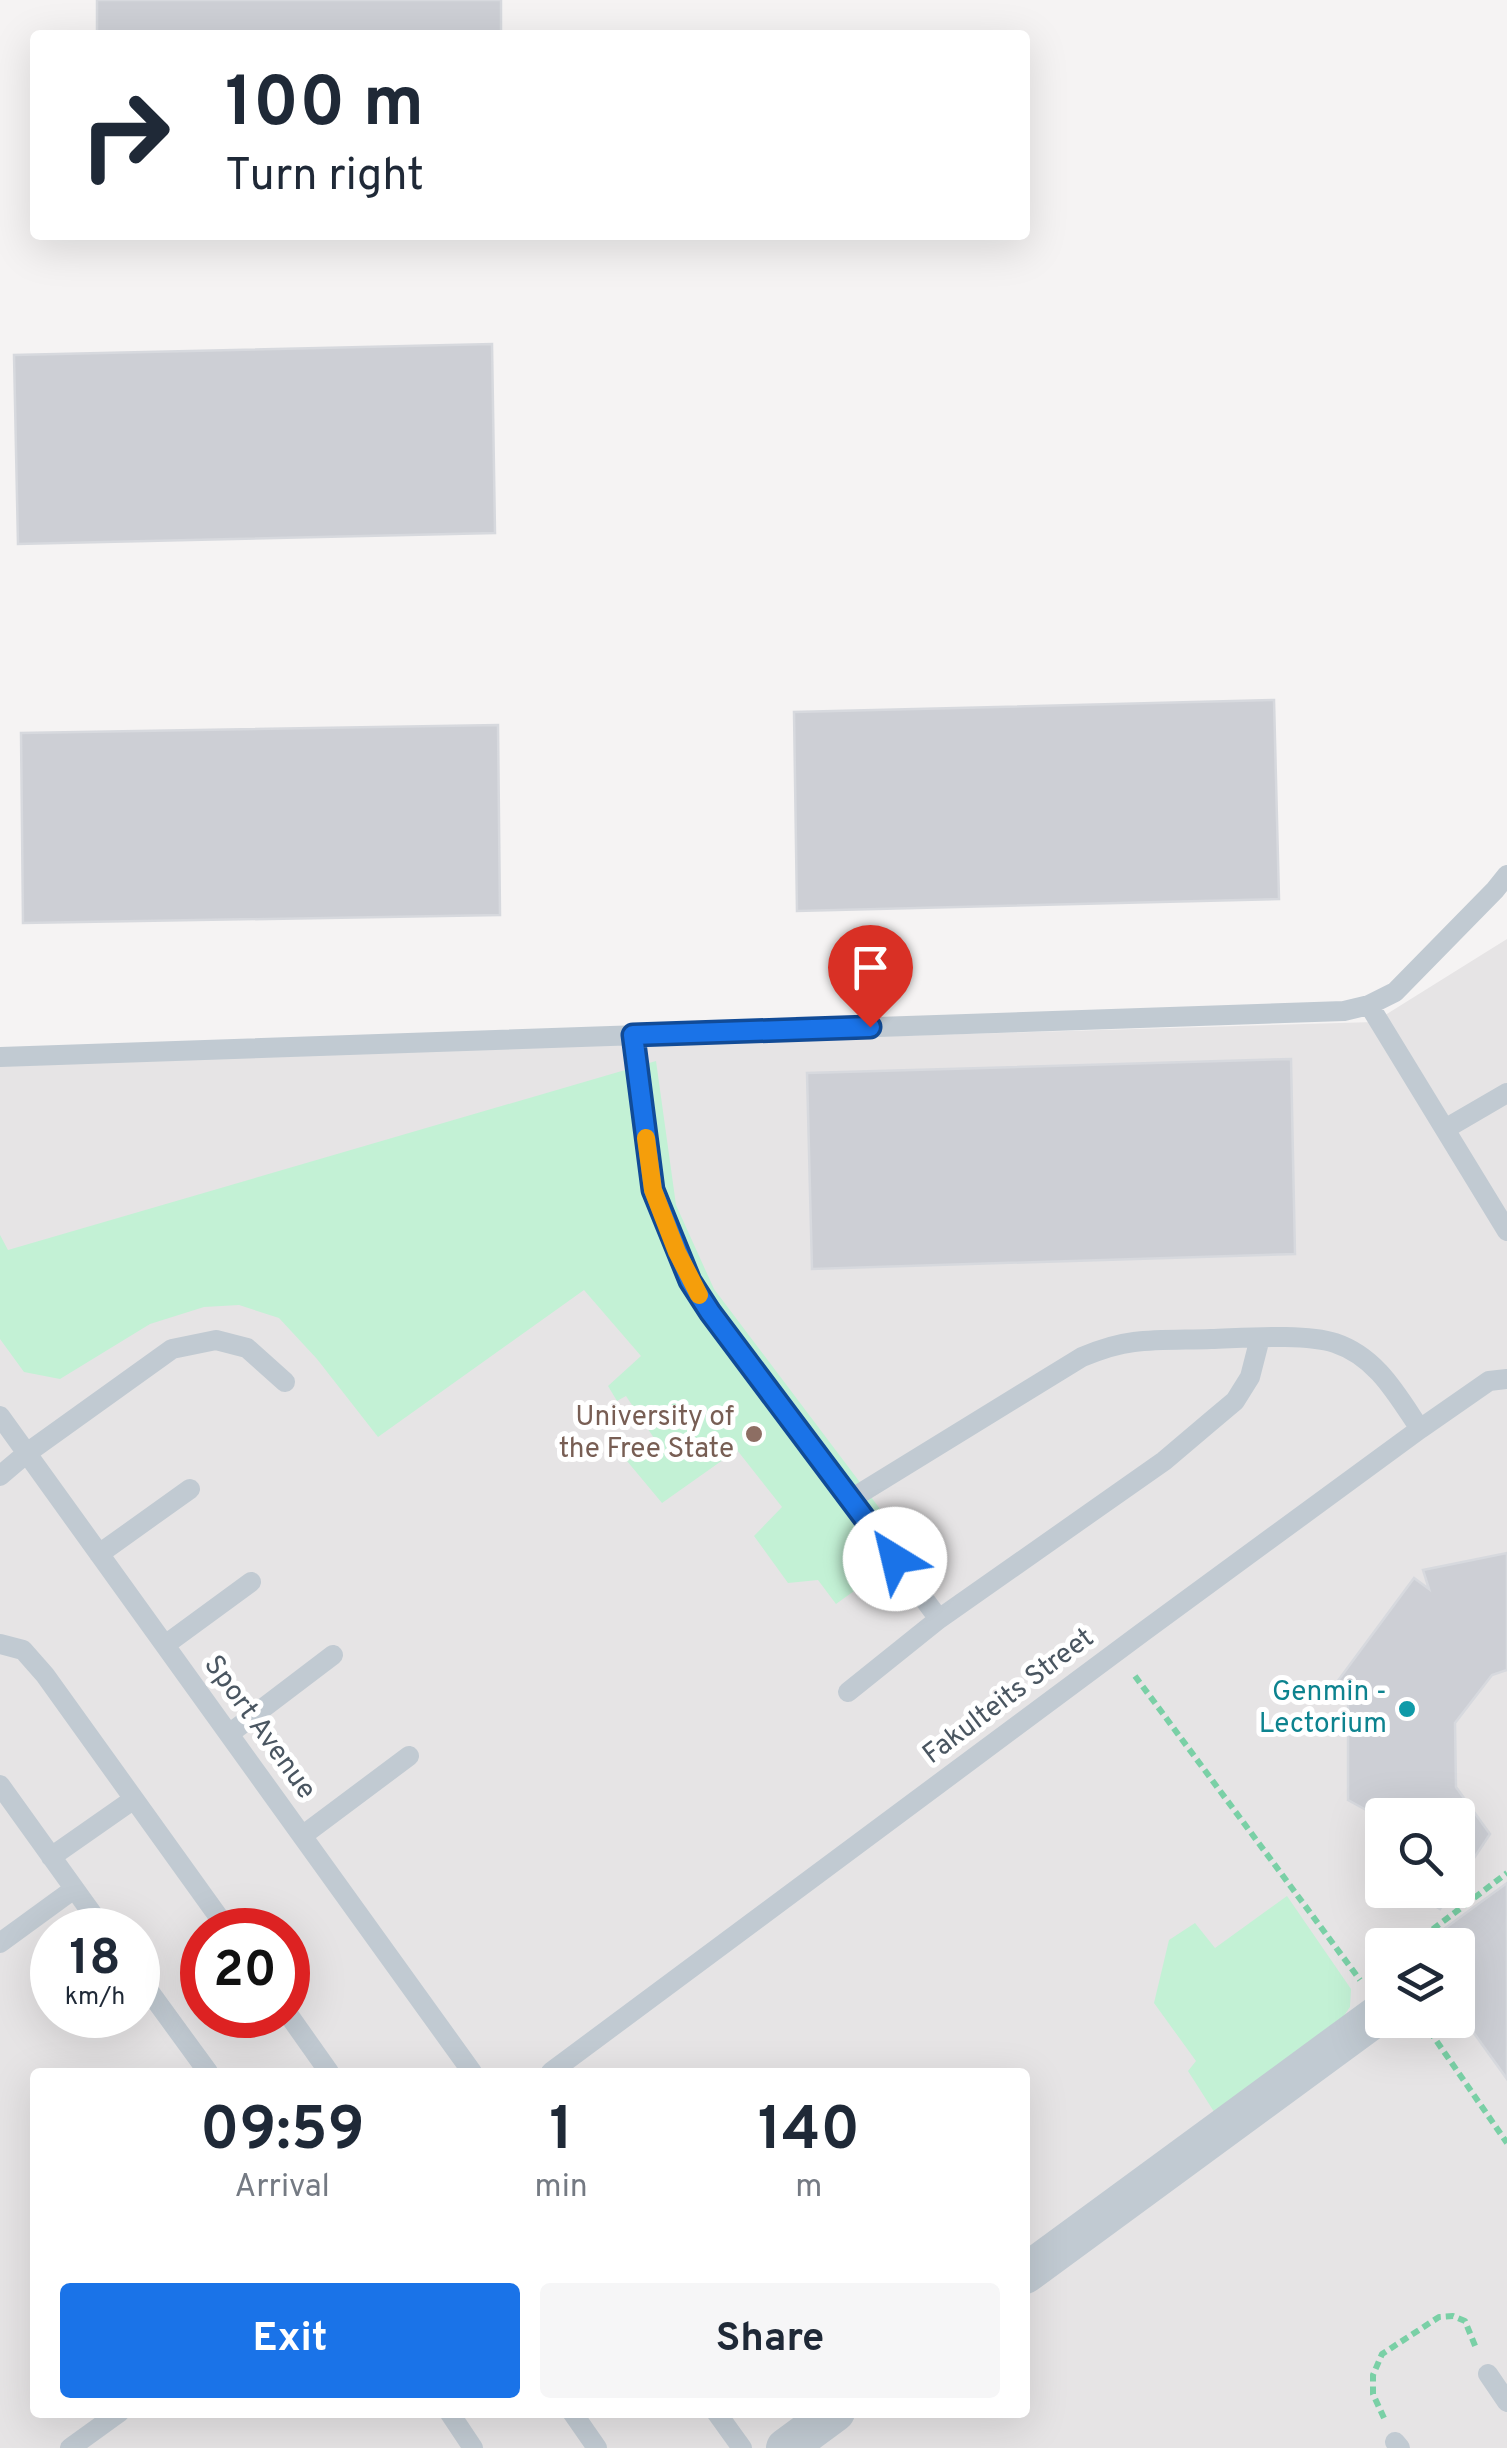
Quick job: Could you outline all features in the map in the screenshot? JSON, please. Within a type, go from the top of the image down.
[{"type":"street","points":[[1030,2270],[1365,2013]]},
{"type":"street","points":[[786,2448],[827,2418]]},
{"type":"lane","points":[[0,1057],[1344,1011],[1396,992],[1507,874]]},
{"type":"lane","points":[[1369,1005],[1507,1230]]},
{"type":"lane","points":[[633,1035],[653,1190],[690,1281],[939,1619]]},
{"type":"lane","points":[[1445,1129],[1507,1093]]},
{"type":"lane","points":[[851,1498],[1082,1358],[1132,1342],[1260,1338],[1334,1342],[1366,1359],[1384,1376],[1420,1429]]},
{"type":"lane","points":[[848,1692],[939,1619],[1164,1461],[1210,1422],[1234,1401],[1250,1377],[1260,1338]]},
{"type":"lane","points":[[0,1476],[172,1349],[216,1340],[246,1348],[284,1382]]},
{"type":"lane","name":"Fakulteits Street","points":[[556,2068],[1420,1429],[1489,1380],[1507,1379]]},
{"type":"lane","name":"Sport Avenue","points":[[0,1416],[469,2068]]},
{"type":"lane","points":[[99,1554],[190,1488]]},
{"type":"lane","points":[[165,1645],[252,1582]]},
{"type":"lane","points":[[0,1644],[23,1650],[46,1675],[212,1908]]},
{"type":"lane","points":[[230,1734],[333,1655]]},
{"type":"lane","points":[[302,1836],[409,1756]]},
{"type":"lane","points":[[0,1786],[88,1908]]},
{"type":"lane","points":[[51,1857],[134,1798]]},
{"type":"lane","points":[[0,1943],[74,1889]]},
{"type":"lane","points":[[160,2006],[205,2068]]},
{"type":"lane","points":[[305,2038],[326,2068]]},
{"type":"lane","points":[[1488,2374],[1507,2402]]},
{"type":"lane","points":[[70,2448],[112,2418]]},
{"type":"lane","points":[[453,2418],[473,2448]]},
{"type":"lane","points":[[576,2418],[597,2448]]},
{"type":"lane","points":[[720,2418],[742,2448]]},
{"type":"path","points":[[1116,1651],[1365,1988]]},
{"type":"path","points":[[1434,1928],[1507,1873]]},
{"type":"path","points":[[1434,2038],[1507,2143]]},
{"type":"path","points":[[1398,2445],[1373,2394],[1372,2375],[1382,2354],[1439,2317],[1452,2316],[1465,2322],[1488,2374]]},
{"type":"shaded area","name":"University of the Free State","points":[[1507,939],[1507,2448],[0,2448],[0,1053],[655,1043],[1374,1022]]},
{"type":"green space","points":[[656,1061],[676,1205],[714,1289],[911,1550],[836,1604],[818,1580],[788,1583],[754,1536],[782,1507],[737,1450],[662,1503],[627,1461],[654,1438],[626,1396],[617,1401],[608,1386],[641,1356],[584,1290],[378,1437],[279,1318],[239,1305],[204,1307],[150,1324],[60,1379],[24,1372],[0,1339],[0,1235],[8,1250]]},
{"type":"green space","points":[[1287,1896],[1351,1989],[1350,2007],[1334,2030],[1218,2118],[1188,2071],[1196,2061],[1154,2003],[1169,1940],[1195,1923],[1215,1948]]},
{"type":"building","points":[[97,0],[501,0],[501,30],[97,30]]},
{"type":"building","points":[[492,344],[495,533],[18,544],[14,355]]},
{"type":"building","points":[[1274,700],[1279,899],[797,911],[794,712]]},
{"type":"building","points":[[498,725],[500,915],[23,923],[21,733]]},
{"type":"building","points":[[1291,1059],[1295,1254],[812,1269],[807,1073]]},
{"type":"building","name":"Genmin - Lectorium","points":[[1507,1553],[1507,1670],[1492,1675],[1455,1723],[1456,1787],[1464,1798],[1365,1798],[1365,1809],[1348,1800],[1348,1695],[1352,1690],[1337,1682],[1414,1578],[1429,1589],[1423,1570]]},
{"type":"building","name":"Genmin - Lectorium","points":[[1475,1813],[1490,1834],[1475,1856]]},
{"type":"building","points":[[1507,1883],[1507,2079],[1475,2035],[1475,1928],[1445,1928]]},
{"type":"slow traffic","points":[[646,1138],[653,1190],[699,1295]]},
{"type":"place","name":"University of the Free State","points":[[754,1434]]},
{"type":"place","name":"Genmin - Lectorium","points":[[1407,1709]]},
{"type":"route","points":[[870,1027],[633,1035],[653,1190],[690,1281],[895,1559]]}]
